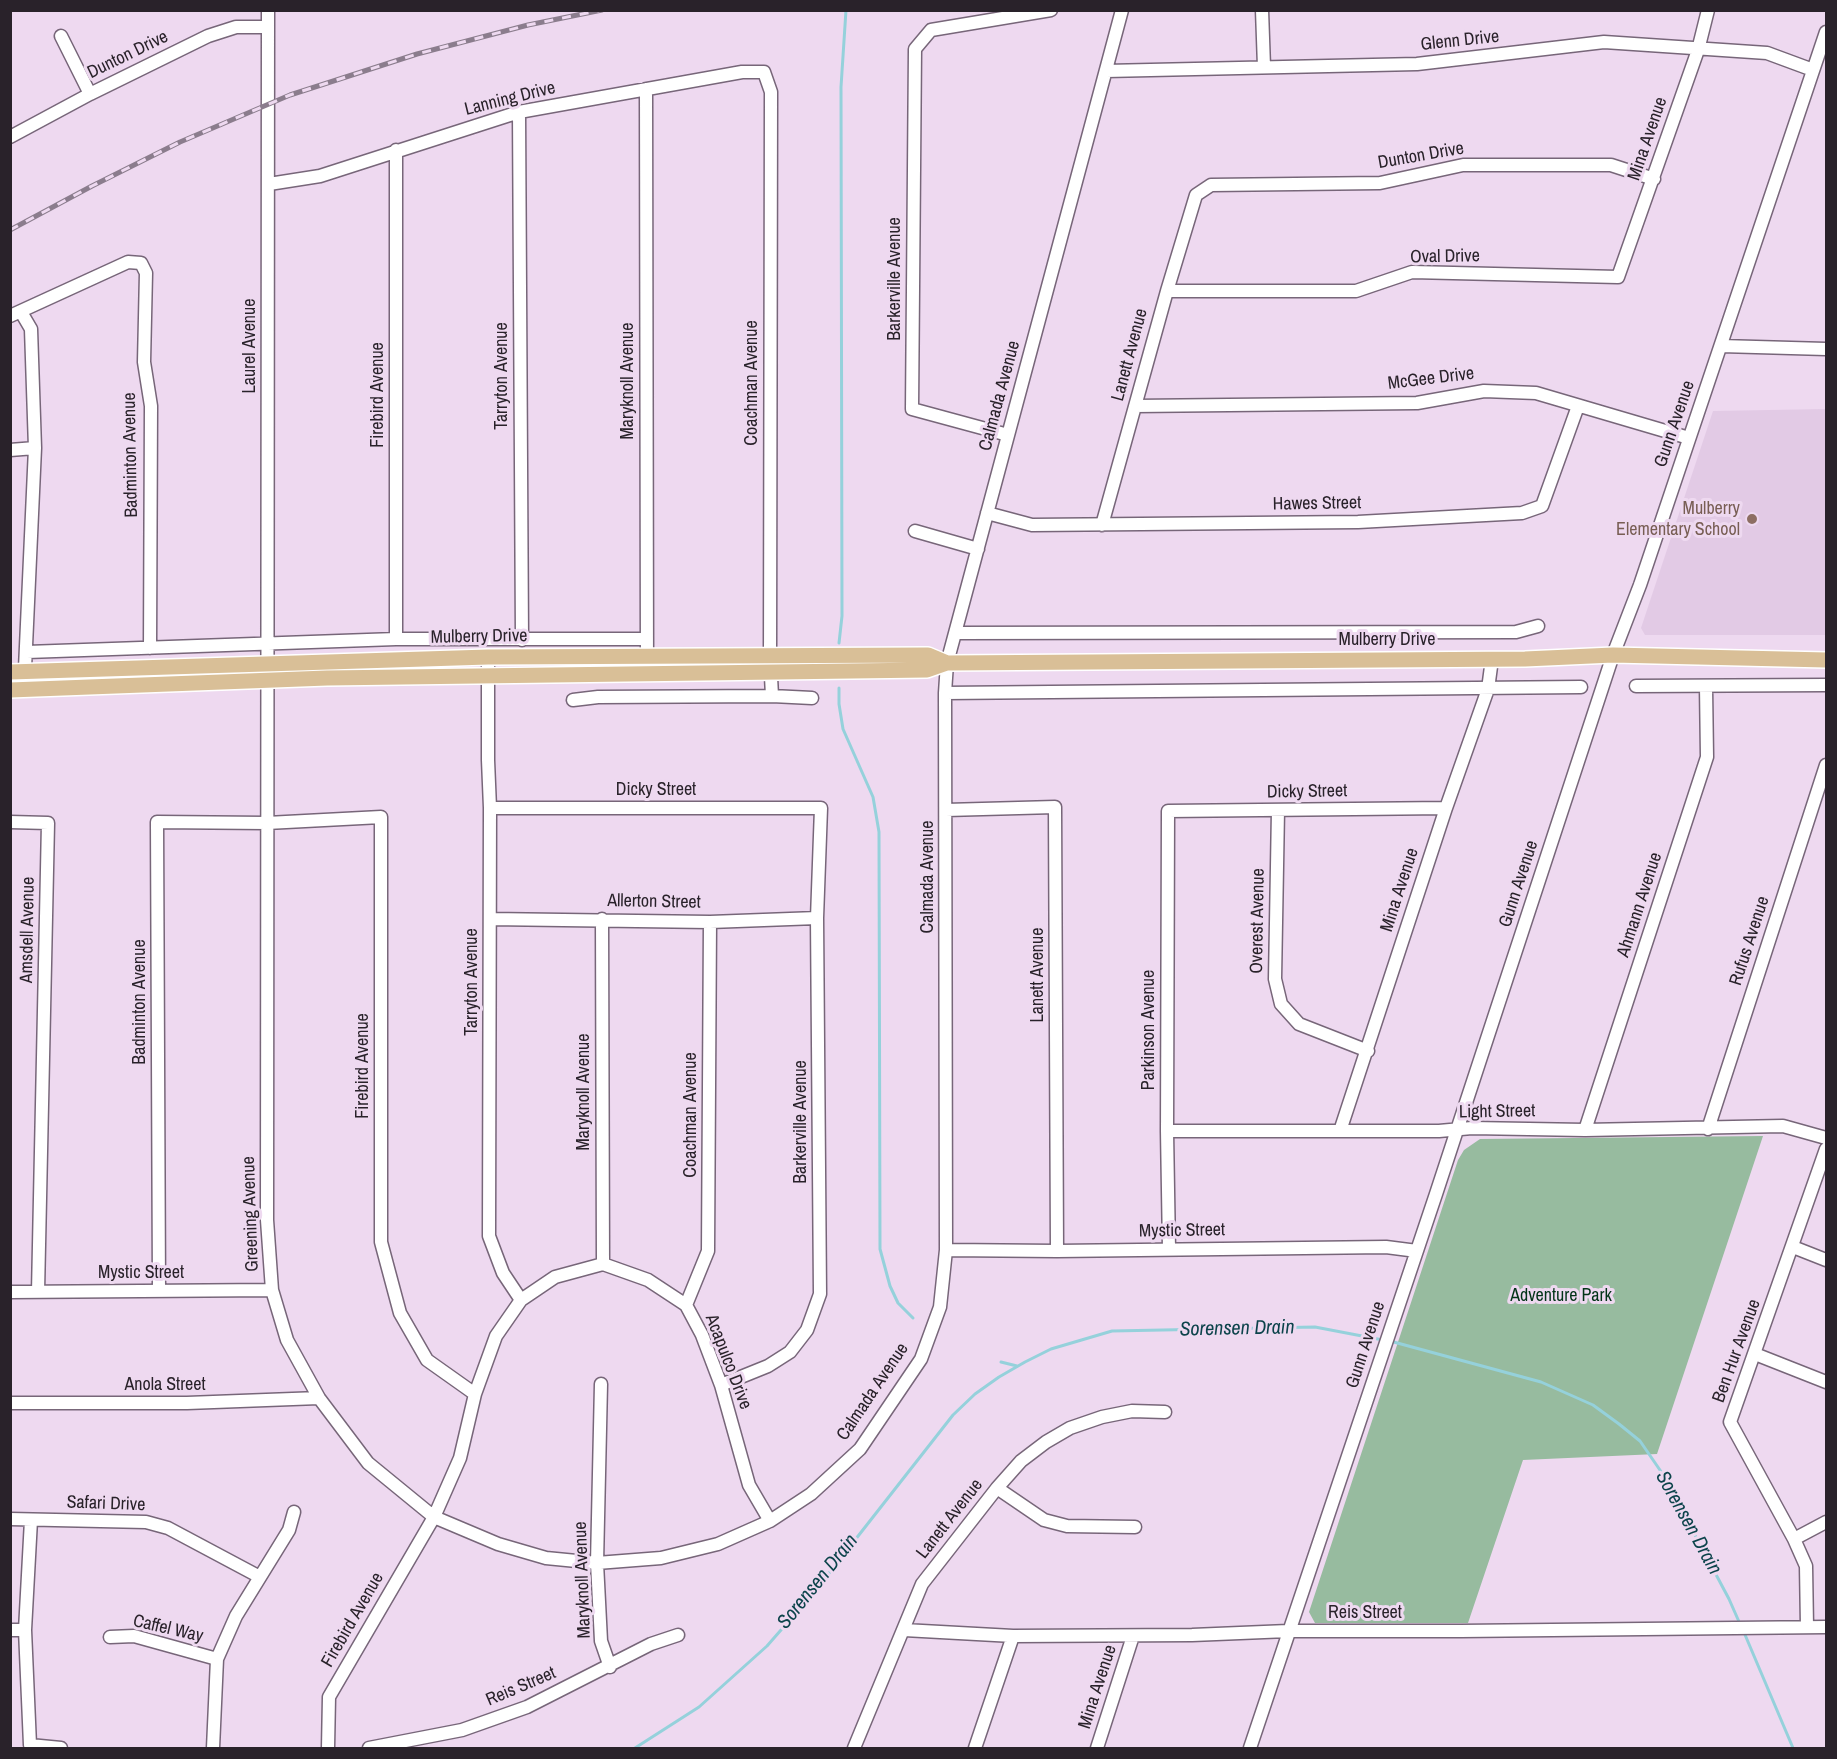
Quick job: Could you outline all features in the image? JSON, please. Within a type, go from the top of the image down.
[{"type":"main road","name":"Mulberry Drive","points":[[18,671],[488,657],[647,656],[770,664],[927,670],[947,663],[1492,659],[1613,655],[1827,660]]},
{"type":"main road","name":"Mulberry Drive","points":[[17,690],[267,681],[647,673],[770,664]]},
{"type":"street","name":"Laurel Avenue","points":[[267,681],[268,10]]},
{"type":"street","name":"Barkerville Avenue","points":[[1008,435],[912,409],[915,50],[931,30],[1051,10]]},
{"type":"street","name":"Calmada Avenue","points":[[597,1563],[661,1558],[718,1544],[770,1521],[811,1494],[860,1449],[921,1359],[940,1307],[946,1250],[945,693],[947,663],[1122,10]]},
{"type":"street","points":[[1262,10],[1264,67]]},
{"type":"street","name":"Mina Avenue","points":[[1618,277],[1698,50],[1708,10]]},
{"type":"street","name":"Dunton Drive","points":[[10,137],[90,94],[208,36],[236,27],[268,27]]},
{"type":"street","name":"Gunn Avenue","points":[[1250,1749],[1613,655],[1640,585],[1827,32]]},
{"type":"street","points":[[61,36],[90,94]]},
{"type":"street","name":"Glenn Drive","points":[[1106,71],[1417,64],[1604,42],[1767,53],[1813,70]]},
{"type":"street","name":"Lanning Drive","points":[[269,184],[320,176],[519,112],[742,72],[764,72]]},
{"type":"street","name":"Coachman Avenue","points":[[764,72],[771,92],[770,664],[772,696]]},
{"type":"street","name":"Maryknoll Avenue","points":[[646,89],[647,673]]},
{"type":"street","name":"Tarryton Avenue","points":[[519,112],[522,640]]},
{"type":"street","name":"Firebird Avenue","points":[[396,150],[396,639]]},
{"type":"street","name":"Dunton Drive","points":[[1196,195],[1211,185],[1380,183],[1463,165],[1611,165],[1654,179]]},
{"type":"street","name":"Lanett Avenue","points":[[1102,525],[1196,195]]},
{"type":"street","name":"Badminton Avenue","points":[[16,314],[128,262],[141,262],[146,273],[144,362],[151,406],[150,648]]},
{"type":"street","name":"Oval Drive","points":[[1167,291],[1356,291],[1412,272],[1618,277]]},
{"type":"street","points":[[16,314],[31,329],[35,448],[27,652],[18,671],[17,690]]},
{"type":"street","points":[[1721,346],[1827,349]]},
{"type":"street","name":"McGee Drive","points":[[1135,406],[1417,403],[1484,391],[1536,393],[1689,438]]},
{"type":"street","name":"Hawes Street","points":[[987,513],[1032,525],[1102,525],[1358,522],[1522,513],[1542,506],[1578,406]]},
{"type":"street","points":[[10,450],[35,448]]},
{"type":"street","points":[[915,531],[978,549]]},
{"type":"street","points":[[956,633],[1516,632],[1538,626]]},
{"type":"street","points":[[27,652],[396,639],[647,639]]},
{"type":"street","name":"Tarryton Avenue","points":[[488,657],[489,1236],[503,1273],[521,1300]]},
{"type":"street","name":"Mina Avenue","points":[[1340,1131],[1446,808],[1488,689],[1492,659]]},
{"type":"street","name":"Greening Avenue","points":[[267,681],[267,1220],[272,1290],[287,1340],[319,1398],[368,1463],[434,1517],[498,1544],[546,1558],[597,1563]]},
{"type":"street","points":[[1636,686],[1827,685]]},
{"type":"street","points":[[945,693],[1581,687]]},
{"type":"street","name":"Ahmann Avenue","points":[[1586,1130],[1707,757],[1706,687]]},
{"type":"street","points":[[573,700],[598,697],[772,696],[812,698]]},
{"type":"street","name":"Rufus Avenue","points":[[1708,1129],[1827,765]]},
{"type":"street","name":"Lanett Avenue","points":[[946,810],[1055,807],[1057,1251]]},
{"type":"street","name":"Dicky Street","points":[[490,808],[821,808]]},
{"type":"street","name":"Barkerville Avenue","points":[[722,1385],[768,1366],[790,1352],[807,1330],[820,1294],[818,918],[821,808]]},
{"type":"street","name":"Dicky Street","points":[[1168,811],[1446,808]]},
{"type":"street","name":"Overest Avenue","points":[[1278,810],[1275,980],[1281,1004],[1299,1024],[1368,1051]]},
{"type":"street","name":"Parkinson Avenue","points":[[1168,811],[1168,1249]]},
{"type":"street","name":"Firebird Avenue","points":[[267,823],[381,817],[381,1242],[400,1313],[428,1360],[475,1394]]},
{"type":"street","name":"Amsdell Avenue","points":[[10,822],[48,823],[38,1292]]},
{"type":"street","name":"Badminton Avenue","points":[[159,1291],[157,822],[267,823]]},
{"type":"street","name":"Allerton Street","points":[[490,919],[710,922],[818,918]]},
{"type":"street","name":"Maryknoll Avenue","points":[[602,919],[603,1264]]},
{"type":"street","name":"Coachman Avenue","points":[[686,1305],[708,1251],[710,922]]},
{"type":"street","name":"Light Street","points":[[1167,1131],[1457,1130],[1472,1128],[1586,1130],[1783,1126],[1827,1138]]},
{"type":"street","name":"Ben Hur Avenue","points":[[1807,1627],[1806,1566],[1794,1539],[1730,1422],[1827,1149]]},
{"type":"street","name":"Mystic Street","points":[[946,1250],[1386,1247],[1417,1251]]},
{"type":"street","points":[[1793,1247],[1827,1260]]},
{"type":"street","points":[[434,1517],[460,1458],[475,1394],[496,1336],[521,1300],[555,1277],[603,1264]]},
{"type":"street","name":"Acapulco Drive","points":[[603,1264],[648,1280],[686,1305],[702,1335],[722,1385],[749,1485],[770,1521]]},
{"type":"street","name":"Mystic Street","points":[[10,1292],[272,1290]]},
{"type":"street","points":[[1755,1354],[1827,1382]]},
{"type":"street","name":"Maryknoll Avenue","points":[[601,1384],[597,1563],[602,1641],[610,1666]]},
{"type":"street","name":"Anola Street","points":[[10,1403],[186,1403],[319,1398]]},
{"type":"street","name":"Lanett Avenue","points":[[854,1749],[922,1584],[1021,1461],[1046,1442],[1071,1428],[1102,1417],[1132,1411],[1165,1412]]},
{"type":"street","points":[[997,1488],[1044,1520],[1067,1526],[1135,1527]]},
{"type":"street","points":[[213,1749],[217,1659],[236,1616],[290,1530],[294,1512]]},
{"type":"street","name":"Firebird Avenue","points":[[328,1749],[329,1697],[434,1517]]},
{"type":"street","name":"Safari Drive","points":[[10,1519],[146,1522],[168,1528],[260,1577]]},
{"type":"street","points":[[31,1520],[25,1630],[30,1745],[61,1749]]},
{"type":"street","points":[[1794,1539],[1827,1522]]},
{"type":"street","name":"Reis Street","points":[[904,1630],[1013,1636],[1133,1636],[1288,1631],[1827,1627]]},
{"type":"street","points":[[10,1630],[25,1630]]},
{"type":"street","name":"Reis Street","points":[[369,1749],[462,1730],[527,1707],[651,1644],[678,1635]]},
{"type":"street","name":"Caffel Way","points":[[110,1637],[134,1636],[217,1659]]},
{"type":"street","points":[[975,1749],[1013,1636]]},
{"type":"street","name":"Mina Avenue","points":[[1096,1749],[1133,1636]]},
{"type":"shaded area","name":"Mulberry Elementary School","points":[[1826,409],[1826,635],[1645,635],[1641,628],[1713,411]]},
{"type":"green space","name":"Adventure Park","points":[[1763,1136],[1657,1454],[1523,1460],[1468,1623],[1315,1623],[1309,1612],[1458,1160],[1464,1150],[1480,1139]]},
{"type":"waterway","points":[[839,643],[842,616],[841,87],[846,10]]},
{"type":"waterway","points":[[839,688],[843,729],[873,797],[879,832],[880,1249],[890,1286],[898,1303],[913,1318]]},
{"type":"waterway","name":"Sorensen Drain","points":[[635,1748],[699,1707],[767,1646],[815,1591],[953,1415],[975,1394],[1025,1362],[1051,1349],[1112,1331],[1315,1327],[1383,1340]]},
{"type":"waterway","name":"Sorensen Drain","points":[[1390,1341],[1541,1382],[1593,1405],[1619,1424],[1640,1441],[1662,1473],[1740,1624]]},
{"type":"waterway","points":[[1001,1362],[1017,1366]]},
{"type":"waterway","name":"Sorensen Drain","points":[[1743,1630],[1793,1748]]},
{"type":"railway","points":[[10,230],[180,142],[290,95],[417,54],[528,25],[602,10]]},
{"type":"place","name":"Mulberry Elementary School","points":[[1752,519]]}]
